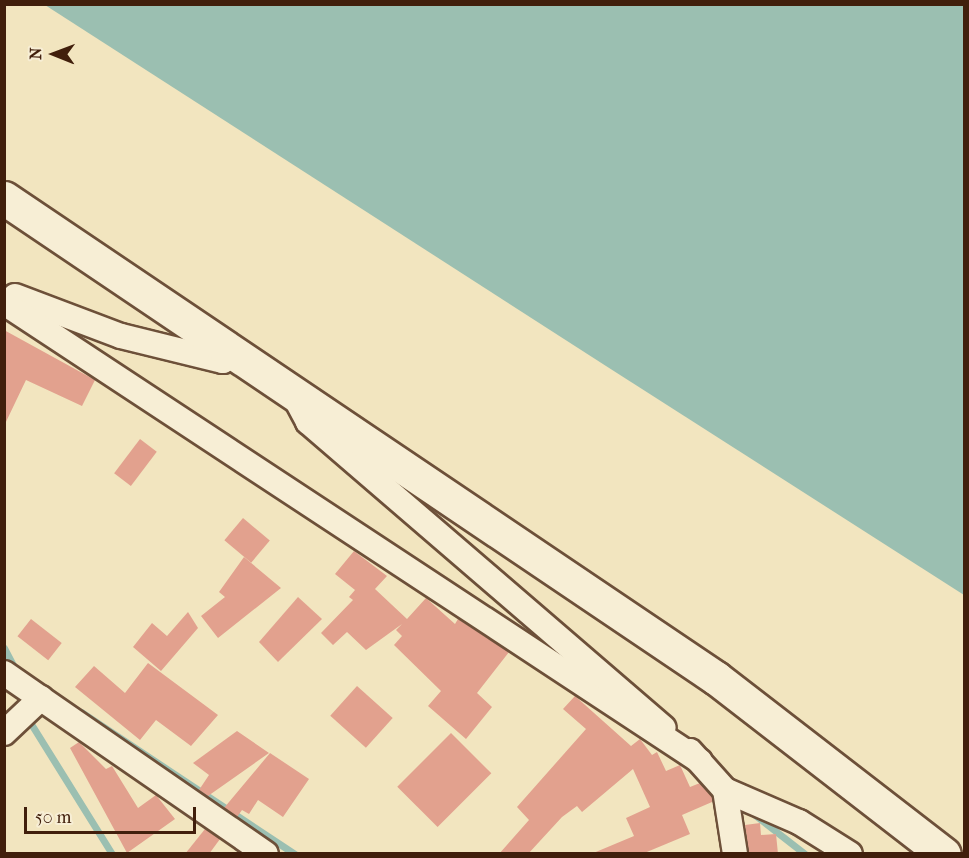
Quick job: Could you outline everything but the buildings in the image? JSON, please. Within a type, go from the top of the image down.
[{"type":"street","points":[[4,198],[230,354],[294,393],[716,678],[944,854]]},
{"type":"street","points":[[4,292],[121,336],[223,361],[230,354]]},
{"type":"street","points":[[4,303],[700,761]]},
{"type":"street","points":[[294,393],[308,422],[591,661],[700,761],[725,790],[799,822],[850,854]]},
{"type":"street","points":[[4,673],[266,854]]},
{"type":"street","points":[[4,733],[42,698]]},
{"type":"street","points":[[725,790],[735,854]]},
{"type":"shaded area","points":[[45,5],[964,5],[964,595],[606,366]]},
{"type":"waterway","points":[[4,648],[13,665]]},
{"type":"waterway","points":[[81,712],[295,854]]},
{"type":"waterway","points":[[28,719],[112,854]]},
{"type":"waterway","points":[[755,815],[805,854]]}]
